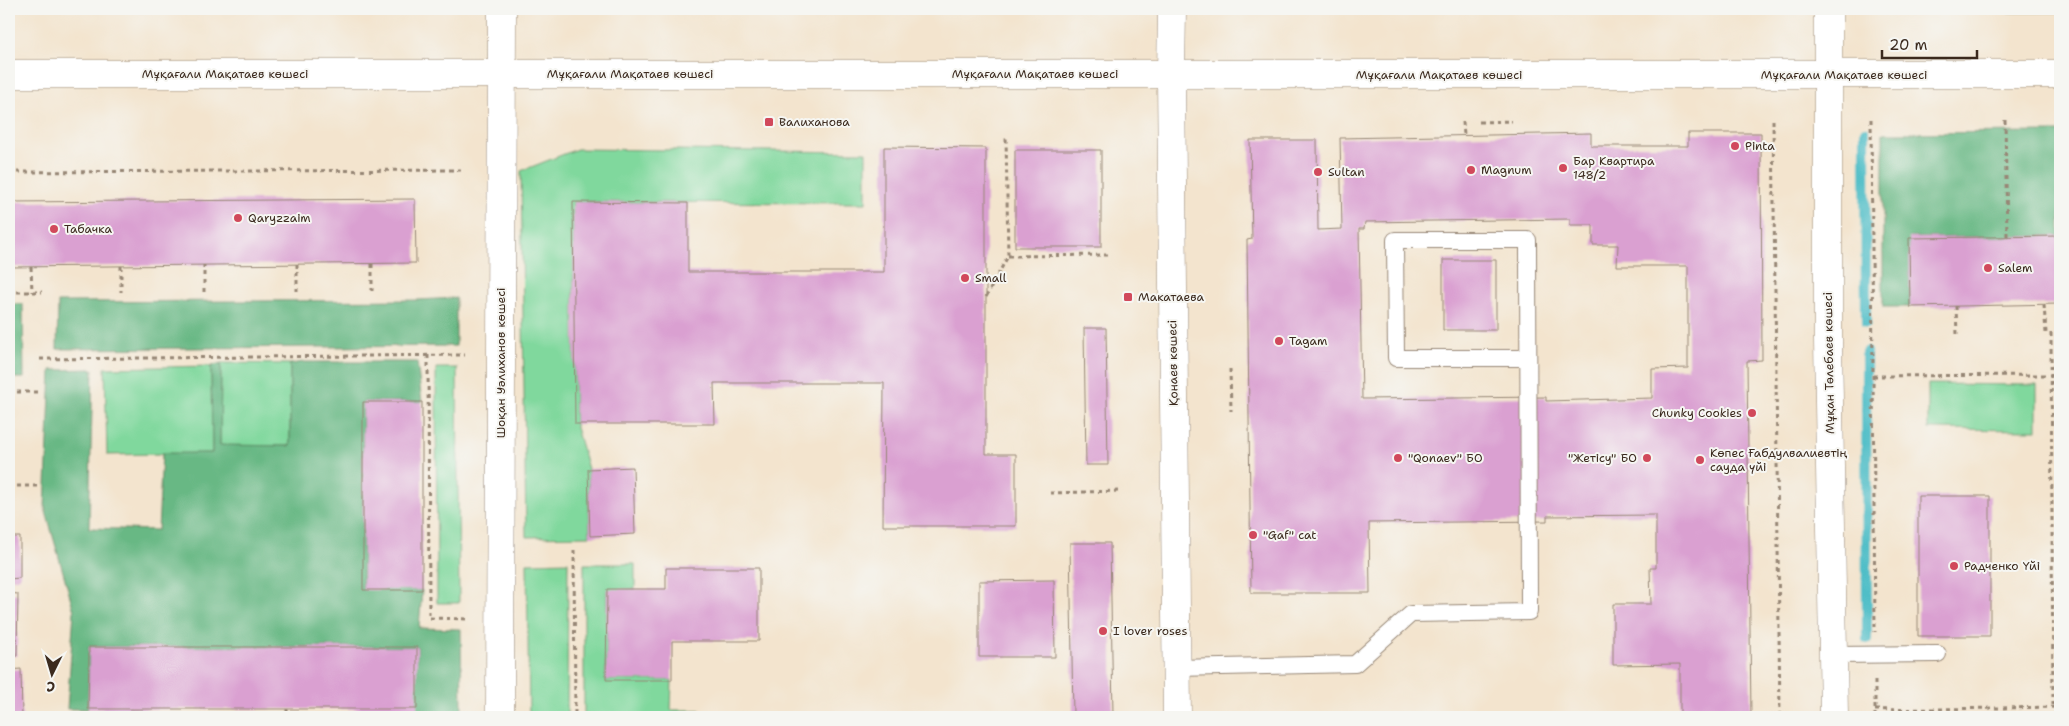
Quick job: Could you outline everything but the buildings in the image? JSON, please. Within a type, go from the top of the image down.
[{"type":"street","name":"Шоқан Уәлиханов көшесі","points":[[500,717],[502,9]]},
{"type":"street","name":"Қонаев көшесі","points":[[1172,9],[1177,717]]},
{"type":"street","name":"Мұқан Төлебаев көшесі","points":[[1828,9],[1828,338],[1834,717]]},
{"type":"street","name":"Мұқағали Мақатаев көшесі","points":[[9,74],[2060,74]]},
{"type":"lane","points":[[1176,668],[1355,664],[1411,614],[1529,612],[1528,240],[1395,240],[1396,358],[1528,358]]},
{"type":"lane","points":[[1834,655],[1938,654]]},
{"type":"path","points":[[1773,120],[1780,717]]},
{"type":"path","points":[[1871,120],[1875,717]]},
{"type":"path","points":[[2005,120],[2007,237]]},
{"type":"path","points":[[1479,122],[1512,121]]},
{"type":"path","points":[[1463,122],[1464,135]]},
{"type":"path","points":[[986,297],[1008,256],[1006,136]]},
{"type":"path","points":[[9,172],[463,170]]},
{"type":"path","points":[[1008,256],[1112,255]]},
{"type":"path","points":[[296,264],[297,291]]},
{"type":"path","points":[[372,264],[372,291]]},
{"type":"path","points":[[204,265],[204,292]]},
{"type":"path","points":[[121,266],[121,292]]},
{"type":"path","points":[[31,267],[32,292]]},
{"type":"path","points":[[9,292],[42,292]]},
{"type":"path","points":[[2044,304],[2051,375],[2053,707]]},
{"type":"path","points":[[1956,306],[1957,336]]},
{"type":"path","points":[[428,355],[429,618],[469,619]]},
{"type":"path","points":[[40,359],[465,355]]},
{"type":"path","points":[[1230,369],[1231,411]]},
{"type":"path","points":[[1873,376],[2051,375]]},
{"type":"path","points":[[9,392],[39,392]]},
{"type":"path","points":[[422,447],[428,447]]},
{"type":"path","points":[[9,486],[38,486]]},
{"type":"path","points":[[1050,493],[1120,491]]},
{"type":"path","points":[[422,547],[428,547]]},
{"type":"path","points":[[574,550],[575,717]]},
{"type":"path","points":[[1875,710],[2060,707]]},
{"type":"path","points":[[132,717],[133,709]]},
{"type":"path","points":[[202,709],[202,717]]},
{"type":"path","points":[[287,709],[287,717]]},
{"type":"path","points":[[376,710],[376,717]]},
{"type":"green space","points":[[1923,9],[2060,9],[2060,12],[1923,13]]},
{"type":"green space","points":[[2060,132],[2060,236],[1910,238],[1910,307],[1883,307],[1883,133]]},
{"type":"green space","points":[[577,149],[866,152],[866,203],[573,202],[575,424],[588,469],[590,536],[526,537],[521,171]]},
{"type":"green space","points":[[456,298],[456,346],[57,349],[58,302],[417,300]]},
{"type":"green space","points":[[9,304],[23,304],[24,378],[9,378]]},
{"type":"green space","points":[[304,362],[417,362],[422,402],[363,402],[363,589],[422,590],[419,628],[461,629],[462,717],[416,717],[417,647],[89,647],[88,709],[67,709],[74,611],[45,508],[51,370],[93,369],[89,528],[158,530],[162,453],[212,453],[211,366],[221,363],[220,445],[290,446],[290,364]]},
{"type":"green space","points":[[221,363],[290,364],[290,446],[220,446]]},
{"type":"green space","points":[[211,366],[212,453],[107,455],[105,368]]},
{"type":"green space","points":[[436,368],[457,368],[459,603],[437,603]]},
{"type":"green space","points":[[1928,384],[2037,385],[2037,430],[1928,429]]},
{"type":"green space","points":[[568,562],[567,717],[529,717],[527,563]]},
{"type":"green space","points":[[584,564],[635,564],[635,589],[607,590],[606,680],[672,680],[671,710],[700,710],[700,717],[584,717]]},
{"type":"waterway","points":[[1865,131],[1866,323]]},
{"type":"waterway","points":[[1866,352],[1867,639]]},
{"type":"place","name":"Валиханова","points":[[769,122]]},
{"type":"place","name":"Pinta","points":[[1735,146]]},
{"type":"place","name":"Бар Квартира 148/2","points":[[1563,168]]},
{"type":"place","name":"Magnum","points":[[1471,170]]},
{"type":"place","name":"Sultan","points":[[1318,172]]},
{"type":"place","name":"Qaryzzaim","points":[[238,218]]},
{"type":"place","name":"Табачка","points":[[54,229]]},
{"type":"place","name":"Salem","points":[[1988,268]]},
{"type":"place","name":"Small","points":[[965,278]]},
{"type":"place","name":"Макатаева","points":[[1128,297]]},
{"type":"place","name":"Tagam","points":[[1279,341]]},
{"type":"place","name":"Chunky Cookies","points":[[1752,413]]},
{"type":"place","name":"\"Qonaev\" БО","points":[[1398,458]]},
{"type":"place","name":"\"Жетісу\" БО","points":[[1647,458]]},
{"type":"place","name":"Көпес Ғабдулвалиевтің сауда үйі","points":[[1700,460]]},
{"type":"place","name":"\"Gaf\" cat","points":[[1253,535]]},
{"type":"place","name":"Радченко Үйі","points":[[1954,566]]},
{"type":"place","name":"I lover roses","points":[[1103,631]]}]
